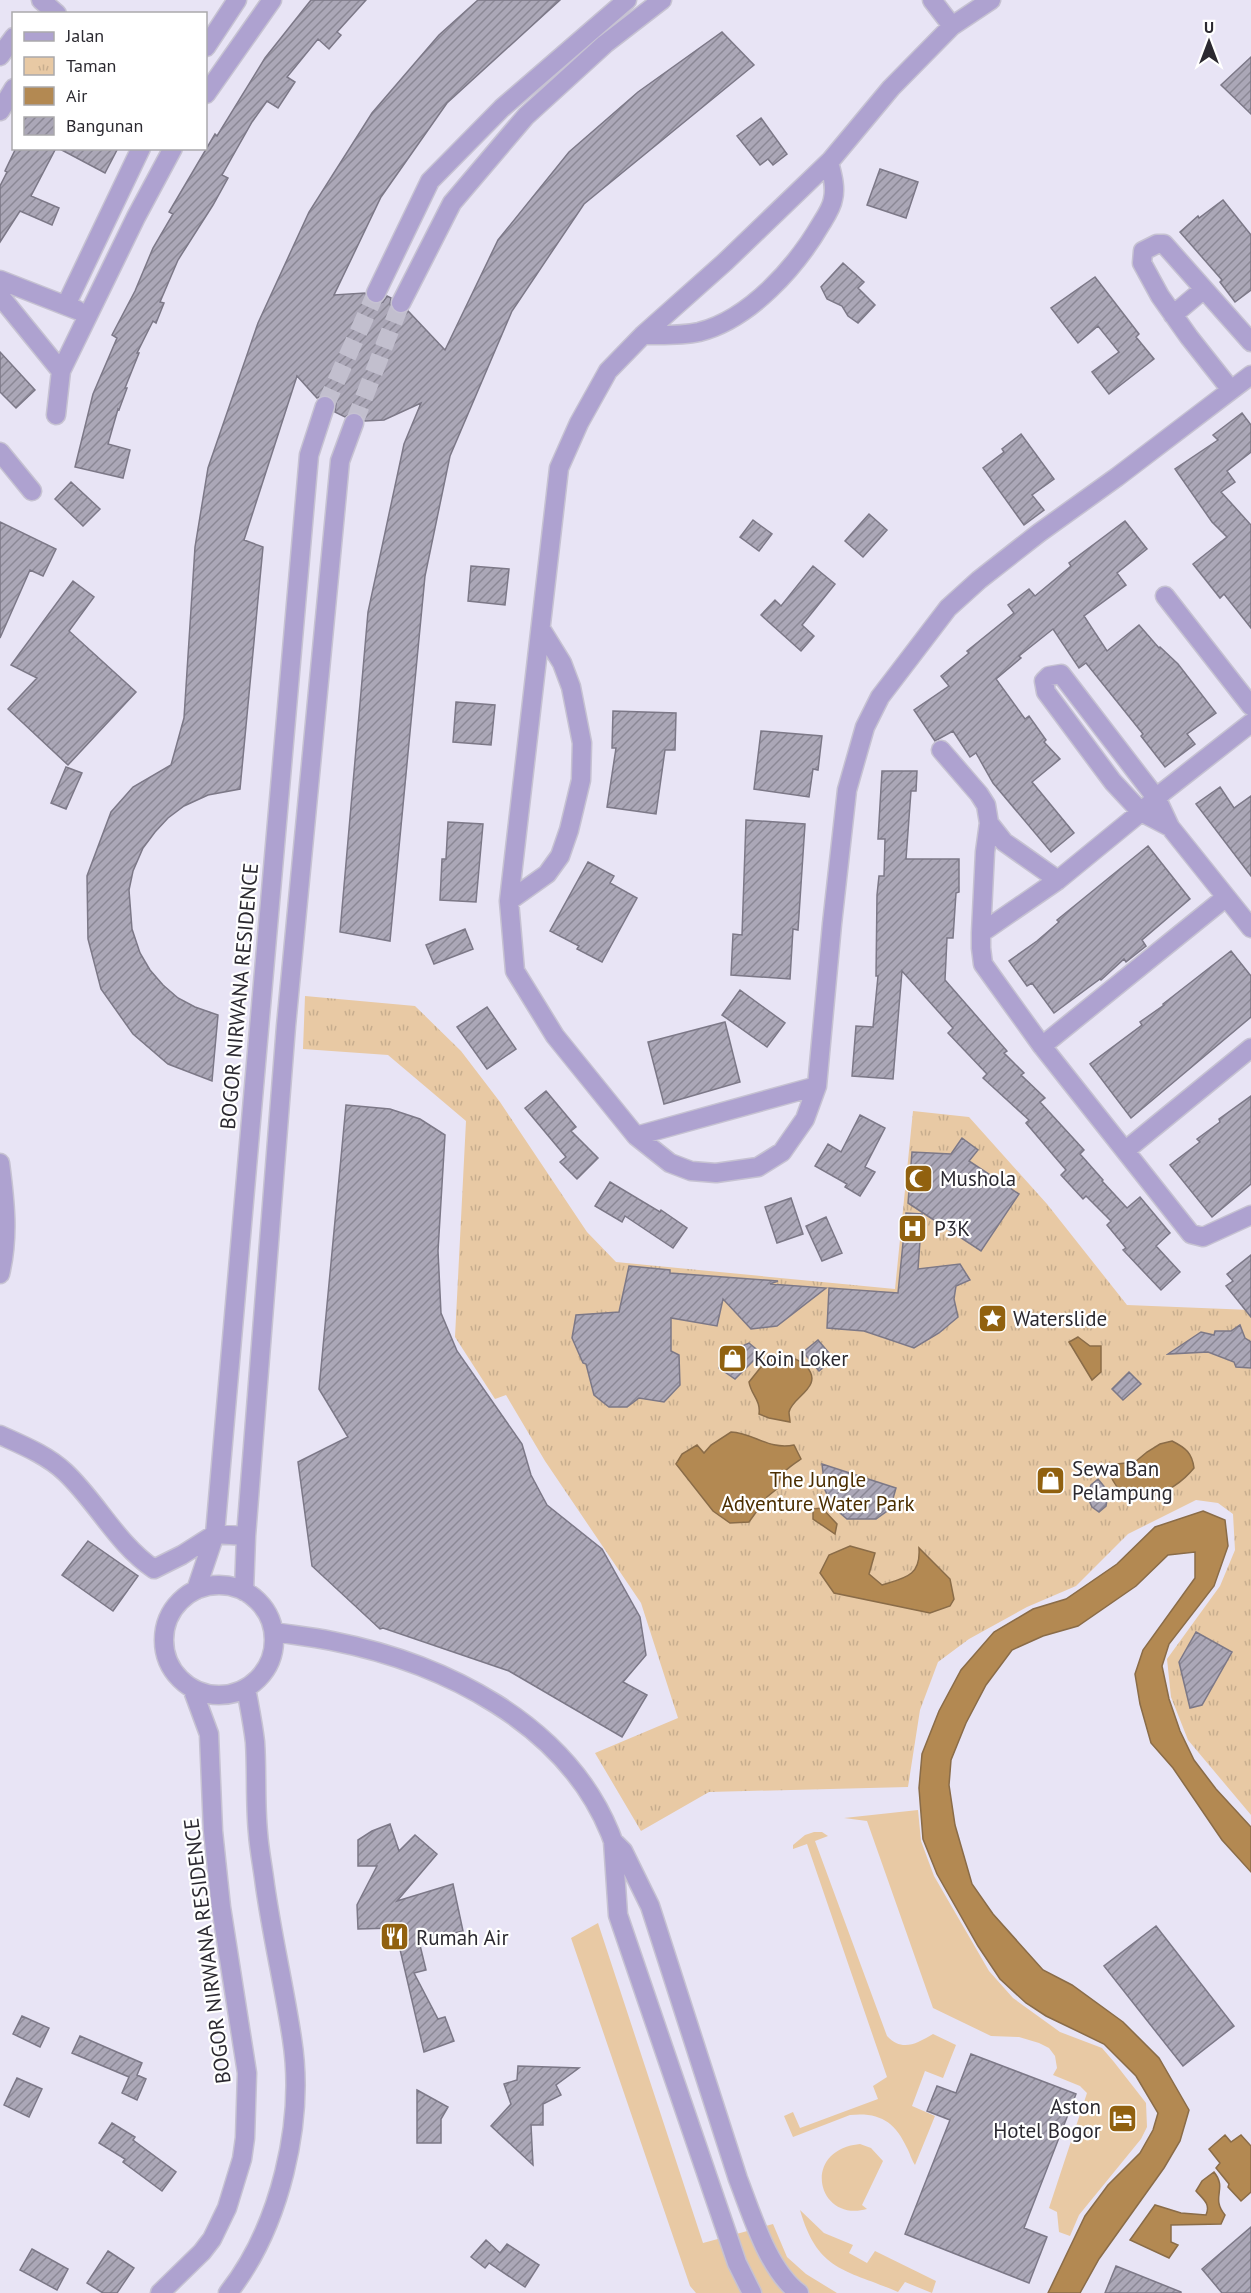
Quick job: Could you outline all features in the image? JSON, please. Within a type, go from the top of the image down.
[{"type":"street","points":[[32,12],[41,0],[55,12]]},
{"type":"street","points":[[207,45],[237,0]]},
{"type":"street","points":[[207,93],[272,0]]},
{"type":"street","points":[[376,293],[430,181],[502,108],[627,0]]},
{"type":"street","points":[[401,303],[452,203],[525,116],[605,44],[662,0]]},
{"type":"street","points":[[932,0],[952,26]]},
{"type":"street","points":[[990,0],[952,26],[891,88],[830,162],[608,371],[579,423],[559,468],[509,901],[515,971],[555,1036],[636,1136],[670,1163],[691,1171],[716,1173],[758,1167],[782,1152],[806,1119],[817,1086],[847,790],[865,727],[880,698],[948,608],[979,580],[1251,375]]},
{"type":"street","points":[[0,111],[12,91]]},
{"type":"street","points":[[66,305],[140,150]]},
{"type":"street","points":[[56,415],[61,371],[135,217],[172,150]]},
{"type":"street","points":[[644,335],[700,332],[728,319],[752,304],[768,290],[807,248],[829,210],[834,194],[830,162]]},
{"type":"street","points":[[1231,390],[1160,296],[1142,263],[1143,251],[1157,244],[1164,244],[1251,342]]},
{"type":"street","points":[[0,280],[87,315]]},
{"type":"street","points":[[1173,315],[1204,289]]},
{"type":"street","points":[[0,296],[61,371]]},
{"type":"street","name":"BOGOR NIRWANA RESIDENCE","points":[[196,1590],[215,1534],[309,455],[326,406]]},
{"type":"street","points":[[244,1591],[246,1536],[286,1026],[340,461],[354,423]]},
{"type":"street","points":[[0,452],[32,491]]},
{"type":"street","points":[[1165,596],[1251,706]]},
{"type":"street","points":[[509,901],[547,874],[560,856],[581,780],[582,743],[571,687],[562,663],[541,629]]},
{"type":"street","points":[[1170,827],[1141,812],[1113,782],[1046,692],[1044,681],[1049,676],[1061,674],[1157,799],[1170,827],[1251,928]]},
{"type":"street","points":[[981,933],[1058,880],[1163,792],[1251,723]]},
{"type":"street","points":[[941,750],[986,805],[989,823],[985,852],[981,933],[983,964],[1042,1046],[1126,1149],[1191,1234],[1195,1237],[1207,1236],[1251,1215]]},
{"type":"street","points":[[989,823],[1004,842],[1058,880]]},
{"type":"street","points":[[1042,1046],[1225,897]]},
{"type":"street","points":[[1126,1149],[1251,1048]]},
{"type":"street","points":[[636,1136],[817,1086]]},
{"type":"street","points":[[0,1164],[6,1221],[6,1244],[0,1274]]},
{"type":"street","points":[[0,1435],[48,1459],[66,1473],[129,1548],[154,1569],[215,1534],[246,1536]]},
{"type":"street","points":[[213,1586],[244,1591],[264,1609],[270,1620],[273,1649],[268,1664],[259,1678],[246,1688],[219,1695],[205,1693],[192,1688],[178,1678],[168,1663],[164,1646],[165,1629],[171,1613],[182,1599],[196,1590],[213,1586]]},
{"type":"street","points":[[273,1632],[332,1641],[384,1654],[452,1680],[510,1713],[543,1738],[572,1769],[601,1815],[613,1841],[623,1851],[650,1906],[738,2179],[777,2269],[791,2287],[799,2293]]},
{"type":"street","name":"BOGOR NIRWANA RESIDENCE","points":[[160,2293],[202,2252],[212,2239],[227,2208],[242,2159],[245,2138],[247,2073],[221,1907],[213,1831],[209,1734],[192,1688]]},
{"type":"street","points":[[228,2293],[242,2275],[263,2236],[278,2199],[291,2134],[296,2076],[292,2039],[270,1929],[258,1832],[255,1741],[246,1688]]},
{"type":"street","points":[[613,1841],[618,1914],[737,2263],[752,2293]]},
{"type":"green space","name":"The Jungle Adventure Water Park","points":[[305,996],[415,1006],[461,1051],[500,1102],[587,1232],[616,1262],[895,1289],[913,1111],[969,1117],[1047,1204],[1127,1305],[1251,1310],[1251,1815],[1188,1740],[1171,1697],[1167,1659],[1220,1586],[1235,1550],[1233,1514],[1218,1503],[1196,1500],[1128,1534],[1076,1586],[1027,1607],[969,1639],[938,1662],[920,1710],[908,1787],[709,1792],[641,1831],[595,1753],[678,1718],[641,1603],[545,1461],[506,1395],[495,1399],[455,1337],[466,1121],[388,1055],[303,1049]]},
{"type":"green space","points":[[918,1810],[921,1841],[934,1876],[989,1971],[1013,1998],[1060,2032],[1102,2048],[1146,2103],[1147,2127],[1141,2139],[1079,2215],[1070,2236],[1059,2232],[1057,2212],[1049,2208],[1087,2093],[1080,2086],[1053,2075],[1057,2068],[1055,2056],[1049,2048],[1019,2037],[991,2036],[933,2008],[867,1821],[844,1818]]},
{"type":"green space","points":[[822,1832],[828,1836],[815,1841],[887,2036],[898,2044],[909,2045],[933,2034],[956,2045],[943,2078],[925,2071],[912,2106],[935,2116],[915,2165],[897,2131],[892,2125],[878,2117],[850,2115],[793,2137],[784,2116],[793,2112],[800,2128],[878,2099],[873,2086],[887,2077],[807,1844],[793,1849],[793,1845],[805,1835]]},
{"type":"green space","points":[[598,1923],[703,2243],[773,2224],[787,2257],[806,2274],[837,2293],[696,2293],[690,2286],[571,1938]]},
{"type":"green space","points":[[860,2144],[871,2148],[883,2161],[862,2205],[867,2209],[850,2210],[836,2206],[827,2196],[822,2184],[823,2171],[829,2159],[841,2149]]},
{"type":"green space","points":[[800,2210],[824,2233],[853,2245],[849,2253],[867,2263],[875,2251],[936,2281],[932,2293],[905,2282],[898,2292],[836,2266],[815,2246]]},
{"type":"water","points":[[1078,1337],[1090,1346],[1101,1346],[1101,1372],[1092,1380],[1069,1342]]},
{"type":"water","points":[[776,1356],[797,1360],[807,1367],[811,1374],[810,1386],[791,1407],[790,1422],[759,1414],[759,1405],[749,1382],[765,1362]]},
{"type":"water","points":[[731,1432],[776,1445],[794,1445],[801,1459],[785,1471],[780,1478],[778,1488],[767,1497],[749,1522],[730,1523],[713,1511],[676,1464],[682,1454],[697,1445],[704,1453],[711,1445]]},
{"type":"water","points":[[1172,1441],[1185,1449],[1192,1458],[1194,1468],[1185,1477],[1162,1493],[1150,1497],[1138,1498],[1127,1495],[1117,1487],[1110,1474],[1117,1464],[1135,1462],[1160,1444]]},
{"type":"water","points":[[822,1508],[837,1524],[835,1534],[813,1519],[813,1509]]},
{"type":"water","points":[[1203,1511],[1225,1520],[1228,1546],[1214,1586],[1169,1644],[1162,1666],[1169,1699],[1180,1731],[1194,1760],[1216,1789],[1251,1827],[1251,1872],[1222,1840],[1173,1768],[1151,1743],[1140,1704],[1135,1674],[1143,1650],[1195,1578],[1195,1552],[1168,1555],[1136,1586],[1078,1626],[1043,1636],[1012,1650],[986,1685],[966,1723],[951,1760],[949,1785],[955,1825],[972,1884],[993,1914],[1043,1970],[1072,1985],[1123,2022],[1159,2058],[1189,2110],[1180,2141],[1164,2168],[1099,2259],[1080,2293],[1048,2293],[1085,2216],[1108,2185],[1140,2153],[1153,2130],[1158,2113],[1136,2076],[1104,2044],[1046,2016],[1026,2003],[1000,1979],[978,1946],[937,1874],[923,1839],[919,1788],[922,1754],[939,1711],[961,1670],[994,1632],[1033,1609],[1066,1599],[1117,1564],[1155,1527]]},
{"type":"water","points":[[850,1546],[875,1553],[869,1574],[882,1585],[904,1578],[914,1570],[919,1557],[919,1548],[950,1579],[954,1599],[950,1606],[930,1613],[834,1593],[820,1573],[829,1555]]},
{"type":"water","points":[[1225,2135],[1231,2142],[1241,2135],[1251,2146],[1251,2192],[1241,2201],[1228,2187],[1229,2184],[1216,2168],[1220,2163],[1209,2149]]},
{"type":"water","points":[[1214,2172],[1220,2183],[1219,2203],[1225,2215],[1221,2224],[1171,2225],[1171,2242],[1178,2245],[1169,2258],[1130,2240],[1155,2205],[1181,2213],[1206,2215],[1207,2205],[1196,2191],[1202,2181]]},
{"type":"building","points":[[311,0],[366,0],[337,32],[341,35],[329,49],[318,39],[287,77],[295,82],[278,108],[267,101],[252,122],[222,175],[228,178],[213,205],[178,260],[160,302],[164,303],[156,323],[153,321],[137,353],[139,353],[125,388],[127,388],[108,444],[130,450],[123,478],[75,467],[93,394],[117,338],[112,335],[135,291],[153,248],[173,214],[169,212],[215,134],[217,136],[265,58]]},
{"type":"building","points":[[478,0],[560,0],[447,103],[381,197],[334,295],[365,293],[367,300],[376,304],[383,302],[387,296],[391,298],[392,310],[401,314],[408,311],[445,350],[498,240],[569,152],[638,92],[722,32],[754,65],[584,204],[512,311],[450,456],[425,576],[390,941],[340,932],[368,612],[404,444],[421,403],[384,420],[365,421],[362,415],[353,412],[345,417],[335,412],[336,404],[333,398],[323,395],[317,398],[297,376],[244,540],[263,547],[240,789],[208,795],[184,806],[168,818],[143,848],[133,871],[129,890],[132,929],[140,953],[150,970],[178,998],[218,1015],[212,1081],[168,1064],[133,1034],[101,989],[88,939],[87,876],[111,812],[133,787],[171,765],[184,718],[195,547],[208,468],[258,323],[309,212],[372,113],[439,35]]},
{"type":"building","points":[[1251,57],[1251,114],[1221,85]]},
{"type":"building","points":[[761,118],[787,154],[773,165],[768,159],[760,165],[737,136]]},
{"type":"building","points":[[15,150],[55,150],[31,196],[59,208],[52,225],[20,211],[0,242],[0,186],[7,172],[5,171]]},
{"type":"building","points":[[62,150],[117,150],[105,173]]},
{"type":"building","points":[[880,169],[918,182],[906,218],[867,205]]},
{"type":"building","points":[[1223,200],[1251,235],[1251,290],[1235,302],[1220,282],[1222,280],[1180,232],[1198,216],[1199,218]]},
{"type":"building","points":[[843,263],[864,282],[858,288],[875,305],[858,323],[848,316],[842,306],[827,299],[821,287]]},
{"type":"building","points":[[1095,277],[1139,334],[1136,337],[1154,359],[1109,394],[1092,372],[1119,352],[1098,326],[1078,343],[1051,308]]},
{"type":"building","points":[[0,352],[35,390],[16,408],[0,392]]},
{"type":"building","points":[[1242,413],[1251,425],[1251,452],[1227,471],[1235,482],[1221,492],[1251,525],[1251,628],[1224,594],[1220,598],[1193,564],[1227,537],[1212,522],[1175,469],[1218,440],[1213,435]]},
{"type":"building","points":[[1021,434],[1054,479],[1032,495],[1044,510],[1024,525],[983,468],[1004,452],[1002,449]]},
{"type":"building","points":[[71,482],[100,509],[83,526],[55,499]]},
{"type":"building","points":[[869,514],[887,530],[863,557],[845,541]]},
{"type":"building","points":[[753,520],[772,534],[759,551],[740,537]]},
{"type":"building","points":[[1125,521],[1147,549],[1117,573],[1126,585],[1084,616],[1107,651],[1139,625],[1159,648],[1178,664],[1216,713],[1187,734],[1195,744],[1165,767],[1141,736],[1143,734],[1086,663],[1079,668],[1053,629],[1019,656],[1021,658],[996,679],[1025,719],[1029,716],[1046,740],[1044,742],[1060,759],[1032,782],[1074,833],[1051,852],[993,783],[976,753],[970,757],[953,731],[935,741],[914,710],[949,686],[941,676],[969,653],[967,651],[1014,613],[1008,605],[1029,589],[1035,596],[1071,566],[1069,563]]},
{"type":"building","points":[[0,522],[56,549],[43,576],[30,570],[0,638]]},
{"type":"building","points":[[471,566],[509,569],[505,605],[468,601]]},
{"type":"building","points":[[813,566],[835,584],[802,625],[814,636],[801,651],[761,615],[775,600],[781,606]]},
{"type":"building","points":[[73,581],[94,597],[69,631],[136,692],[68,765],[8,709],[37,678],[11,665]]},
{"type":"building","points":[[456,702],[495,705],[491,745],[453,742]]},
{"type":"building","points":[[613,711],[676,713],[675,750],[665,750],[656,814],[607,807],[616,748],[612,748]]},
{"type":"building","points":[[761,731],[822,736],[818,770],[813,769],[809,797],[754,789]]},
{"type":"building","points":[[66,767],[82,773],[66,809],[51,803]]},
{"type":"building","points":[[882,771],[917,771],[916,791],[911,791],[906,859],[959,859],[959,892],[956,893],[953,938],[947,938],[945,980],[1007,1051],[1004,1053],[1024,1073],[1021,1075],[1045,1098],[1040,1102],[1084,1150],[1080,1154],[1102,1181],[1127,1208],[1140,1197],[1170,1233],[1156,1246],[1180,1272],[1161,1290],[1123,1250],[1126,1248],[1107,1225],[1111,1221],[1086,1196],[1083,1199],[1061,1175],[1066,1170],[1026,1123],[1029,1120],[983,1078],[987,1074],[948,1033],[953,1028],[902,971],[893,1079],[852,1076],[856,1026],[873,1027],[878,976],[876,976],[877,895],[879,876],[884,876],[885,839],[878,839]]},
{"type":"building","points":[[1220,787],[1234,808],[1251,796],[1251,876],[1196,804]]},
{"type":"building","points":[[746,820],[805,824],[798,930],[793,929],[790,979],[731,975],[733,934],[742,935]]},
{"type":"building","points":[[448,822],[483,824],[476,902],[440,900],[442,859],[446,859]]},
{"type":"building","points":[[1148,846],[1190,899],[1142,940],[1146,946],[1126,962],[1124,959],[1101,980],[1054,1013],[1032,983],[1027,986],[1009,961],[1037,941],[1059,922],[1057,920]]},
{"type":"building","points":[[588,862],[614,876],[610,883],[637,898],[602,962],[577,949],[579,946],[550,931]]},
{"type":"building","points":[[465,929],[473,949],[434,964],[426,945]]},
{"type":"building","points":[[1231,951],[1251,976],[1251,1017],[1131,1118],[1090,1064],[1142,1025],[1140,1022]]},
{"type":"building","points":[[740,990],[785,1023],[767,1047],[722,1015]]},
{"type":"building","points":[[487,1007],[516,1049],[487,1069],[457,1027]]},
{"type":"building","points":[[725,1022],[740,1082],[664,1104],[648,1042]]},
{"type":"building","points":[[546,1091],[576,1127],[571,1131],[598,1158],[577,1179],[560,1162],[566,1157],[525,1108]]},
{"type":"building","points":[[1251,1096],[1251,1184],[1212,1217],[1170,1165],[1200,1142],[1197,1139],[1220,1122],[1219,1119]]},
{"type":"building","points":[[346,1105],[390,1109],[420,1119],[445,1135],[438,1251],[441,1313],[457,1351],[522,1444],[531,1475],[547,1505],[602,1549],[640,1617],[646,1655],[623,1682],[647,1695],[622,1737],[509,1671],[383,1628],[380,1629],[312,1566],[298,1462],[348,1437],[319,1389]]},
{"type":"building","points":[[860,1115],[885,1128],[865,1167],[875,1172],[860,1196],[845,1187],[847,1184],[815,1166],[828,1144],[841,1152]]},
{"type":"building","points":[[962,1138],[978,1150],[969,1161],[1019,1194],[981,1251],[908,1203],[912,1152],[951,1154]]},
{"type":"building","points":[[610,1182],[660,1212],[661,1210],[687,1228],[673,1248],[625,1216],[622,1222],[595,1206]]},
{"type":"building","points":[[791,1198],[803,1234],[777,1243],[765,1207]]},
{"type":"building","points":[[906,1213],[922,1214],[918,1269],[960,1264],[970,1280],[956,1286],[954,1299],[958,1317],[939,1333],[914,1348],[864,1331],[827,1328],[829,1288],[898,1293]]},
{"type":"building","points":[[826,1217],[842,1253],[822,1261],[806,1226]]},
{"type":"building","points":[[1251,1255],[1251,1317],[1226,1286],[1233,1281],[1227,1274]]},
{"type":"building","points":[[629,1266],[670,1270],[670,1273],[778,1281],[770,1284],[826,1288],[777,1326],[751,1329],[723,1299],[717,1326],[671,1318],[671,1351],[679,1355],[680,1385],[664,1402],[639,1398],[627,1407],[609,1407],[594,1395],[586,1364],[583,1363],[572,1338],[576,1315],[619,1312]]},
{"type":"building","points":[[1240,1325],[1245,1338],[1251,1342],[1251,1368],[1236,1367],[1234,1362],[1208,1352],[1168,1354],[1201,1332],[1214,1335],[1215,1331],[1231,1331]]},
{"type":"building","points":[[818,1340],[834,1359],[819,1371],[803,1352]]},
{"type":"building","points":[[749,1343],[761,1353],[735,1379],[719,1368],[726,1353]]},
{"type":"building","points":[[1129,1372],[1141,1384],[1123,1400],[1112,1389]]},
{"type":"building","points":[[822,1464],[896,1488],[890,1509],[876,1519],[847,1519],[833,1507],[825,1490]]},
{"type":"building","points":[[1098,1479],[1107,1490],[1108,1495],[1106,1506],[1099,1512],[1092,1507],[1087,1496],[1091,1485]]},
{"type":"building","points":[[88,1541],[138,1576],[113,1611],[62,1575]]},
{"type":"building","points":[[1196,1632],[1232,1652],[1202,1705],[1190,1708],[1179,1662]]},
{"type":"building","points":[[390,1824],[399,1851],[415,1835],[437,1854],[397,1901],[453,1884],[463,1931],[419,1941],[426,1970],[414,1973],[438,2019],[445,2017],[454,2041],[424,2052],[395,1928],[358,1929],[357,1905],[377,1866],[358,1866],[358,1840]]},
{"type":"building","points":[[1156,1926],[1234,2026],[1183,2066],[1104,1966]]},
{"type":"building","points":[[22,2016],[49,2028],[40,2047],[13,2034]]},
{"type":"building","points":[[80,2036],[142,2063],[137,2075],[146,2079],[137,2100],[122,2093],[129,2077],[72,2053]]},
{"type":"building","points":[[971,2054],[1076,2094],[1024,2228],[1047,2237],[1029,2283],[905,2234],[950,2120],[927,2111],[937,2086],[956,2093]]},
{"type":"building","points":[[518,2066],[579,2068],[556,2085],[561,2095],[543,2104],[543,2125],[531,2125],[533,2165],[491,2126],[511,2104],[504,2084],[517,2080]]},
{"type":"building","points":[[17,2078],[42,2089],[29,2117],[4,2105]]},
{"type":"building","points":[[417,2090],[448,2107],[441,2119],[441,2143],[417,2143]]},
{"type":"building","points":[[112,2123],[135,2137],[133,2140],[176,2172],[162,2191],[123,2162],[125,2159],[99,2143]]},
{"type":"building","points":[[1251,2227],[1251,2293],[1222,2293],[1202,2269]]},
{"type":"building","points":[[486,2240],[500,2253],[507,2244],[539,2265],[525,2287],[489,2263],[485,2268],[471,2257]]},
{"type":"building","points":[[32,2249],[68,2269],[57,2290],[20,2270]]},
{"type":"building","points":[[108,2251],[134,2268],[117,2293],[103,2293],[87,2283]]},
{"type":"building","points":[[1116,2266],[1181,2292],[1181,2293],[1105,2293]]},
{"type":"tunnel","points":[[325,406],[376,293]]},
{"type":"tunnel","points":[[354,423],[401,303]]},
{"type":"place","name":"Mushola","points":[[919,1178]]},
{"type":"place","name":"P3K","points":[[913,1228]]},
{"type":"place","name":"Waterslide","points":[[992,1318]]},
{"type":"place","name":"Koin Loker","points":[[733,1358]]},
{"type":"place","name":"Sewa Ban Pelampung","points":[[1051,1480]]},
{"type":"place","name":"Rumah Air","points":[[395,1937]]},
{"type":"place","name":"Aston Hotel Bogor","points":[[1122,2118]]}]
